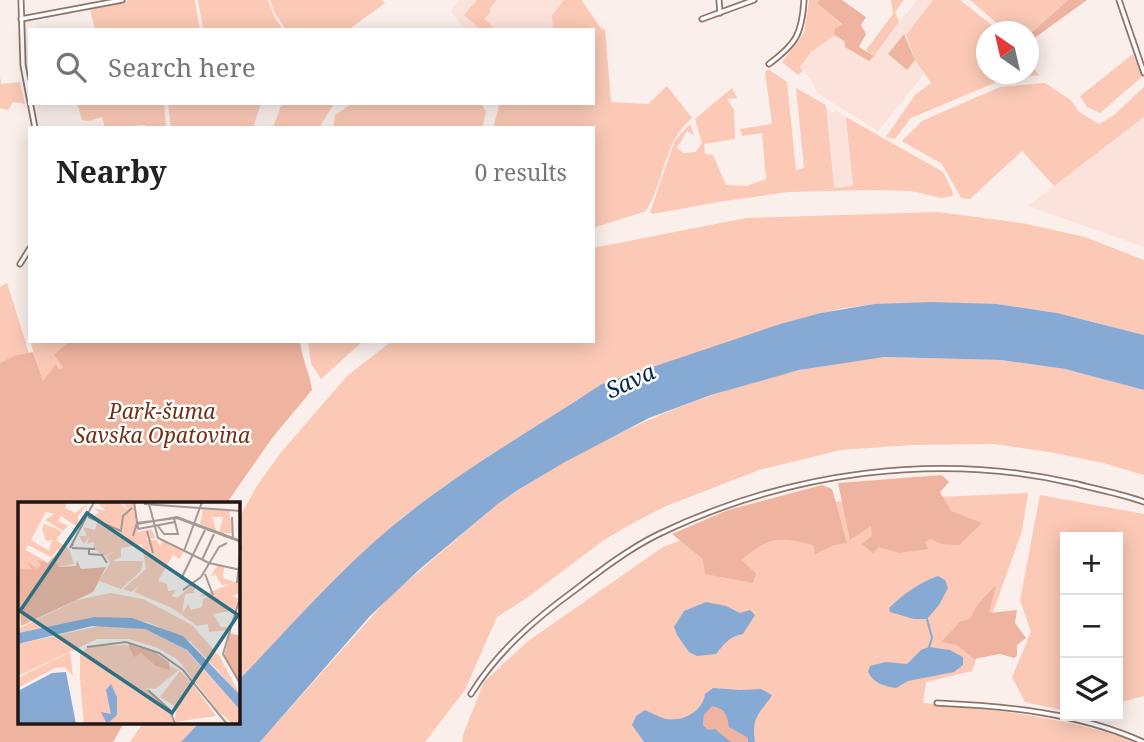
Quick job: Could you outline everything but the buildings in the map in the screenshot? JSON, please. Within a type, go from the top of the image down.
[{"type":"street","points":[[21,0],[25,86],[28,99]]},
{"type":"street","points":[[21,19],[122,0]]},
{"type":"street","points":[[719,0],[720,13]]},
{"type":"street","points":[[702,19],[754,0]]},
{"type":"street","points":[[769,64],[788,48],[800,32],[804,0]]},
{"type":"street","points":[[1119,0],[1144,73]]},
{"type":"street","points":[[30,105],[35,126]]},
{"type":"street","points":[[20,264],[28,251]]},
{"type":"street","points":[[471,694],[486,670],[515,638],[551,607],[657,535],[733,503],[804,484],[864,472],[942,468],[991,470],[1047,477],[1144,502]]},
{"type":"street","points":[[937,703],[993,705],[1051,714],[1122,732],[1143,742]]},
{"type":"shaded area","points":[[130,0],[195,0],[200,28],[95,28],[90,9]]},
{"type":"shaded area","points":[[198,0],[268,0],[282,28],[203,28]]},
{"type":"shaded area","points":[[270,0],[382,0],[385,3],[351,28],[285,28]]},
{"type":"shaded area","points":[[460,0],[582,0],[603,30],[595,35],[595,28],[464,28],[451,11]]},
{"type":"shaded area","points":[[477,0],[497,0],[484,19],[492,28],[479,28],[464,15]]},
{"type":"shaded area","points":[[564,0],[581,0],[602,30],[605,29],[611,102],[648,104],[667,86],[692,118],[675,138],[646,211],[595,227],[595,126],[494,126],[499,105],[595,105],[595,28],[553,28],[552,16]]},
{"type":"shaded area","points":[[809,0],[819,0],[817,3],[842,25],[834,34],[841,40],[834,36],[811,52],[800,67],[803,71],[798,75],[782,62],[804,33]]},
{"type":"shaded area","points":[[891,0],[904,0],[895,12],[899,22],[874,56],[866,50],[893,14]]},
{"type":"shaded area","points":[[917,0],[933,0],[905,34],[907,70],[915,60],[924,74],[878,131],[817,93],[811,79],[800,67],[811,52],[834,36],[845,42],[845,47],[878,53]]},
{"type":"shaded area","points":[[933,0],[960,0],[986,21],[976,21],[976,84],[992,84],[911,118],[895,139],[886,137],[915,95],[931,83],[915,60],[906,35]]},
{"type":"shaded area","points":[[970,0],[1068,0],[1039,26],[1039,21],[994,21]]},
{"type":"shaded area","points":[[1133,54],[1143,76],[1100,113],[1087,107],[1080,96]]},
{"type":"shaded area","points":[[768,69],[787,82],[796,170],[804,168],[796,88],[826,105],[834,188],[853,186],[846,117],[943,172],[953,196],[941,198],[912,191],[788,192],[653,214],[650,212],[675,140],[690,124],[694,135],[687,131],[677,148],[684,153],[696,152],[702,143],[695,119],[732,88],[737,98],[727,99],[734,110],[735,139],[704,144],[705,154],[713,155],[726,185],[746,186],[766,179],[762,133],[742,136],[740,129],[772,124],[765,72]]},
{"type":"shaded area","points":[[0,77],[1,84],[20,82],[25,104],[13,102],[8,110],[0,108]]},
{"type":"shaded area","points":[[1045,83],[1071,100],[1079,112],[1099,124],[1114,115],[1144,87],[1144,117],[1054,186],[1022,151],[970,199],[961,198],[942,164],[902,141],[922,121],[1000,87]]},
{"type":"shaded area","points":[[78,105],[164,105],[166,126],[104,126],[102,117],[90,121],[82,120]]},
{"type":"shaded area","points":[[168,105],[260,105],[254,126],[171,126]]},
{"type":"shaded area","points":[[281,105],[333,105],[320,126],[274,126]]},
{"type":"shaded area","points":[[350,105],[482,105],[486,112],[482,126],[333,126],[335,115]]},
{"type":"shaded area","points":[[827,110],[835,110],[846,117],[853,187],[834,188]]},
{"type":"shaded area","points":[[1144,117],[1144,247],[1028,206]]},
{"type":"shaded area","points":[[938,212],[1022,223],[1085,237],[1144,260],[1144,335],[1057,313],[997,304],[874,304],[839,309],[780,324],[591,391],[443,487],[403,517],[322,593],[240,679],[240,516],[258,484],[283,450],[347,376],[389,343],[595,343],[595,248],[746,218]]},
{"type":"shaded area","points":[[7,283],[29,353],[0,363],[0,287]]},
{"type":"shaded area","points":[[31,343],[67,343],[55,355],[63,367],[59,369],[57,364],[43,382]]},
{"type":"shaded area","points":[[308,343],[361,343],[321,379],[311,364]]},
{"type":"shaded area","points":[[884,357],[1001,360],[1065,369],[1144,390],[1144,475],[1103,463],[994,444],[912,445],[841,450],[759,470],[664,507],[633,523],[604,540],[497,617],[465,690],[425,742],[260,742],[390,596],[499,503],[543,475],[635,426],[731,389],[781,374]]},
{"type":"shaded area","points":[[1028,493],[1022,531],[972,671],[926,682],[923,703],[1045,718],[1110,733],[1133,742],[462,742],[484,682],[528,641],[663,547],[748,515],[824,502]]},
{"type":"shaded area","points":[[1040,495],[1144,514],[1144,696],[1123,702],[1123,532],[1060,532],[1060,710],[1025,702],[1012,677],[1031,632],[1020,600]]},
{"type":"shaded area","points":[[142,724],[198,724],[181,742],[130,742]]},
{"type":"green space","points":[[813,0],[817,3],[819,0],[842,0],[866,17],[861,25],[866,34],[859,47],[874,56],[869,61],[845,47],[845,42],[834,34],[835,29],[842,24]]},
{"type":"green space","points":[[1068,0],[1087,0],[1039,35],[1039,26]]},
{"type":"green space","points":[[904,34],[915,60],[907,70],[888,54]]},
{"type":"green space","name":"Park-šuma Savska Opatovina","points":[[67,343],[300,343],[312,390],[273,437],[227,502],[18,502],[18,724],[123,724],[113,742],[0,742],[0,363],[14,356],[33,352],[43,381],[56,364],[59,369],[63,367],[54,355]]},
{"type":"green space","points":[[942,475],[949,482],[940,492],[951,511],[982,523],[959,545],[942,544],[930,539],[925,542],[928,549],[899,553],[879,547],[873,553],[862,544],[872,536],[871,526],[850,540],[838,483]]},
{"type":"green space","points":[[822,485],[832,489],[847,543],[834,545],[815,554],[813,545],[782,539],[767,542],[741,560],[756,573],[753,583],[705,574],[703,559],[672,534],[728,510]]},
{"type":"green space","points":[[996,585],[989,613],[1017,610],[1015,623],[1026,638],[1017,645],[1017,656],[1014,658],[1000,654],[974,659],[957,645],[941,642],[961,621],[970,619],[978,604]]},
{"type":"green space","points":[[712,705],[724,712],[735,731],[748,738],[748,742],[731,742],[715,729],[708,730],[703,724],[704,715]]},
{"type":"water","name":"Sava","points":[[874,304],[997,304],[1057,313],[1144,335],[1144,390],[1065,369],[1001,360],[884,357],[799,370],[711,395],[649,418],[565,462],[499,503],[421,568],[370,616],[260,742],[181,742],[198,724],[240,724],[240,679],[319,596],[383,535],[450,482],[602,384],[780,324],[821,313]]},
{"type":"water","points":[[938,576],[945,580],[948,588],[927,619],[914,619],[890,612],[889,608],[906,594]]},
{"type":"water","points":[[706,602],[726,606],[740,613],[750,610],[755,615],[743,634],[731,639],[716,654],[697,656],[689,652],[674,627],[684,611]]},
{"type":"water","points":[[929,647],[950,650],[963,657],[963,665],[954,672],[908,681],[896,688],[879,683],[868,672],[870,666],[886,662],[907,664],[921,650]]},
{"type":"water","points":[[713,688],[761,689],[772,695],[755,721],[755,742],[748,742],[748,738],[729,727],[725,713],[712,706],[704,715],[703,725],[708,730],[715,729],[731,742],[644,742],[632,725],[636,716],[645,710],[666,719],[685,717],[700,706],[705,694]]},
{"type":"waterway","points":[[927,619],[932,638],[929,647]]}]
